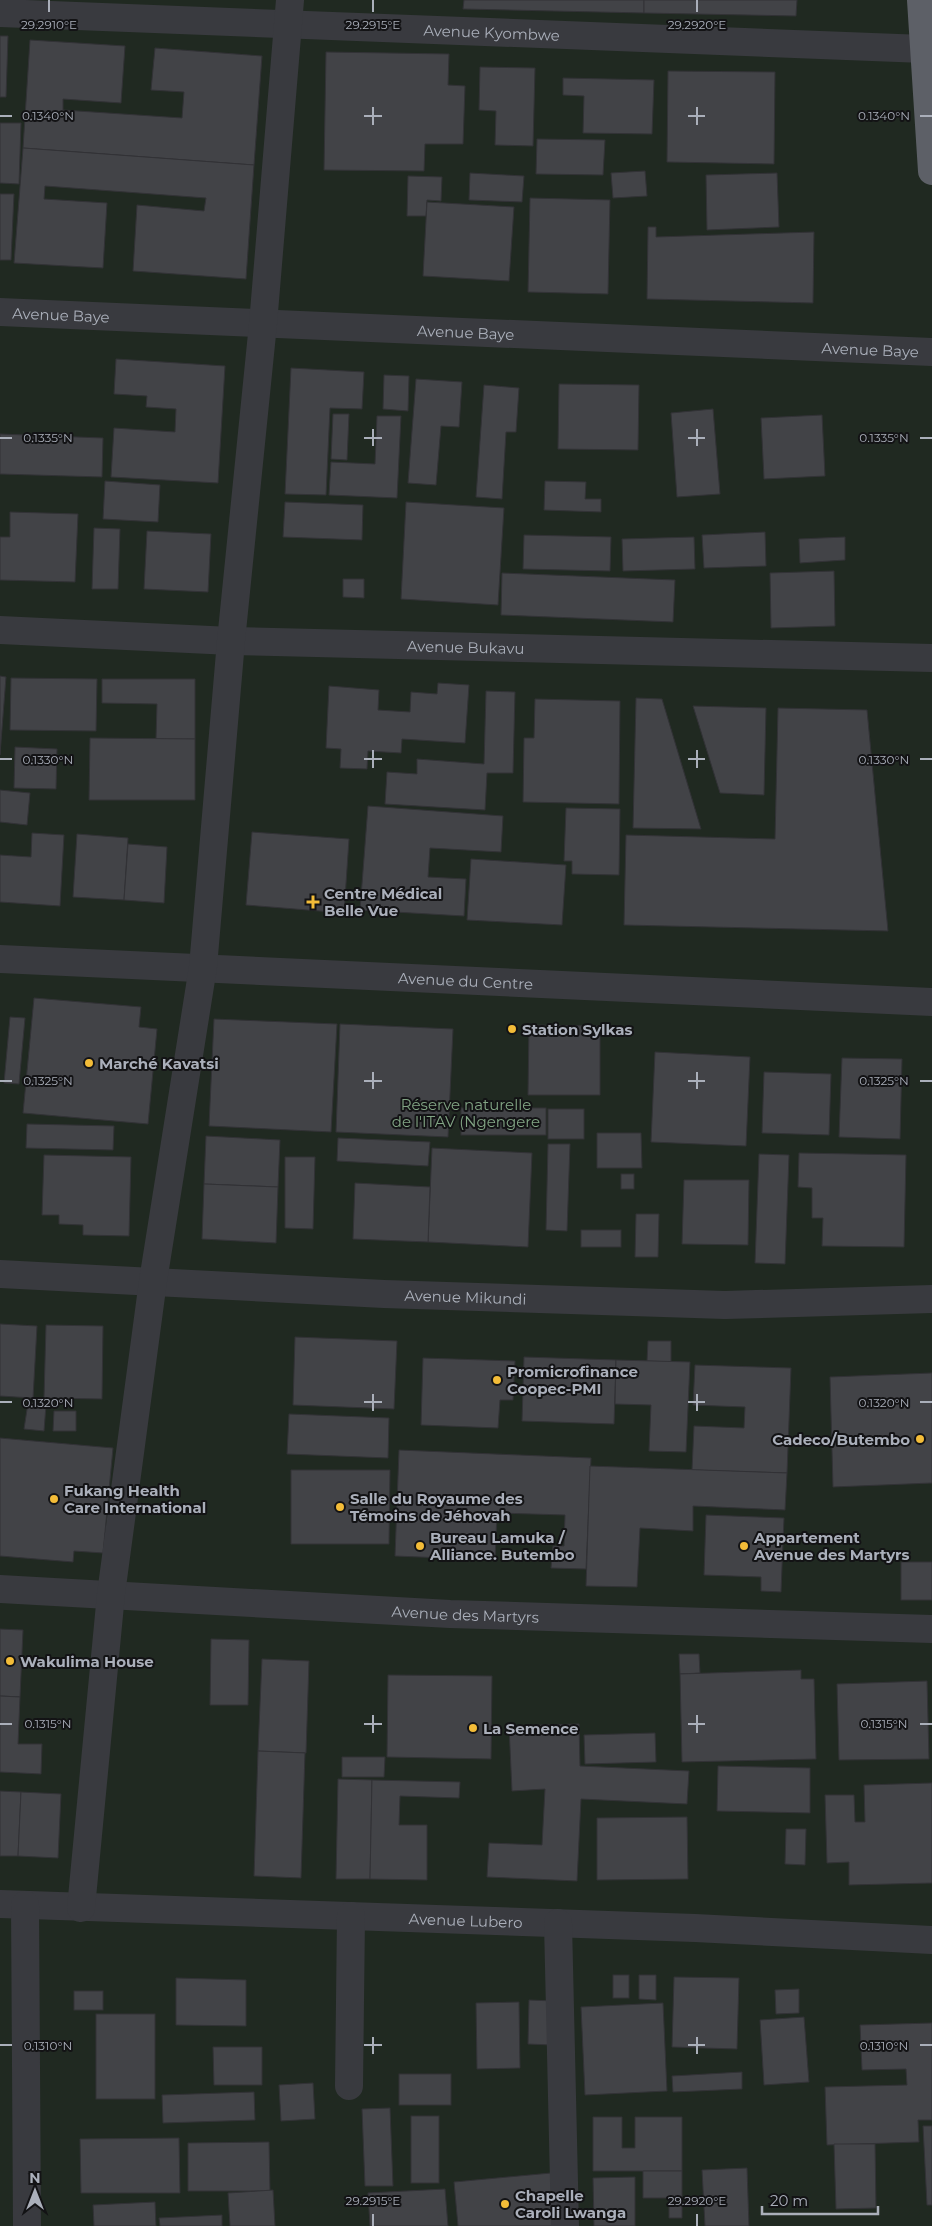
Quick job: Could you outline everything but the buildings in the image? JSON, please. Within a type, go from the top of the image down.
[{"type":"highway","points":[[922,0],[932,171]]},
{"type":"street","name":"Avenue Kyombwe","points":[[0,13],[289,12],[924,49]]},
{"type":"street","points":[[82,1908],[111,1594],[153,1281],[203,967],[231,641],[263,324],[289,12]]},
{"type":"street","name":"Avenue Baye","points":[[0,312],[932,352]]},
{"type":"street","name":"Avenue Bukavu","points":[[0,630],[231,641],[932,658]]},
{"type":"street","name":"Avenue du Centre","points":[[0,959],[932,1002]]},
{"type":"street","name":"Avenue Mikundi","points":[[0,1274],[384,1294],[725,1304],[932,1299]]},
{"type":"street","name":"Avenue des Martyrs","points":[[0,1589],[450,1614],[932,1629]]},
{"type":"street","points":[[13,1904],[27,2226]]},
{"type":"street","name":"Avenue Lubero","points":[[13,1904],[82,1908],[695,1928],[932,1940]]},
{"type":"street","points":[[350,2086],[351,1916]]},
{"type":"street","points":[[558,1923],[566,2226]]},
{"type":"green space","name":"Réserve naturelle de l'ITAV (Ngengere","points":[[0,0],[932,0],[932,2226],[0,2226]]},
{"type":"place","name":"Centre Médical Belle Vue","points":[[313,902]]},
{"type":"place","name":"Station Sylkas","points":[[512,1029]]},
{"type":"place","name":"Marché Kavatsi","points":[[89,1063]]},
{"type":"place","name":"Promicrofinance Coopec-PMI","points":[[497,1380]]},
{"type":"place","name":"Cadeco/Butembo","points":[[920,1439]]},
{"type":"place","name":"Fukang Health Care International","points":[[54,1499]]},
{"type":"place","name":"Salle du Royaume des Témoins de Jéhovah","points":[[340,1507]]},
{"type":"place","name":"Bureau Lamuka / Alliance. Butembo","points":[[420,1546]]},
{"type":"place","name":"Appartement Avenue des Martyrs","points":[[744,1546]]},
{"type":"place","name":"Wakulima House","points":[[10,1661]]},
{"type":"place","name":"La Semence","points":[[473,1728]]},
{"type":"place","name":"Chapelle Caroli Lwanga","points":[[505,2204]]}]
